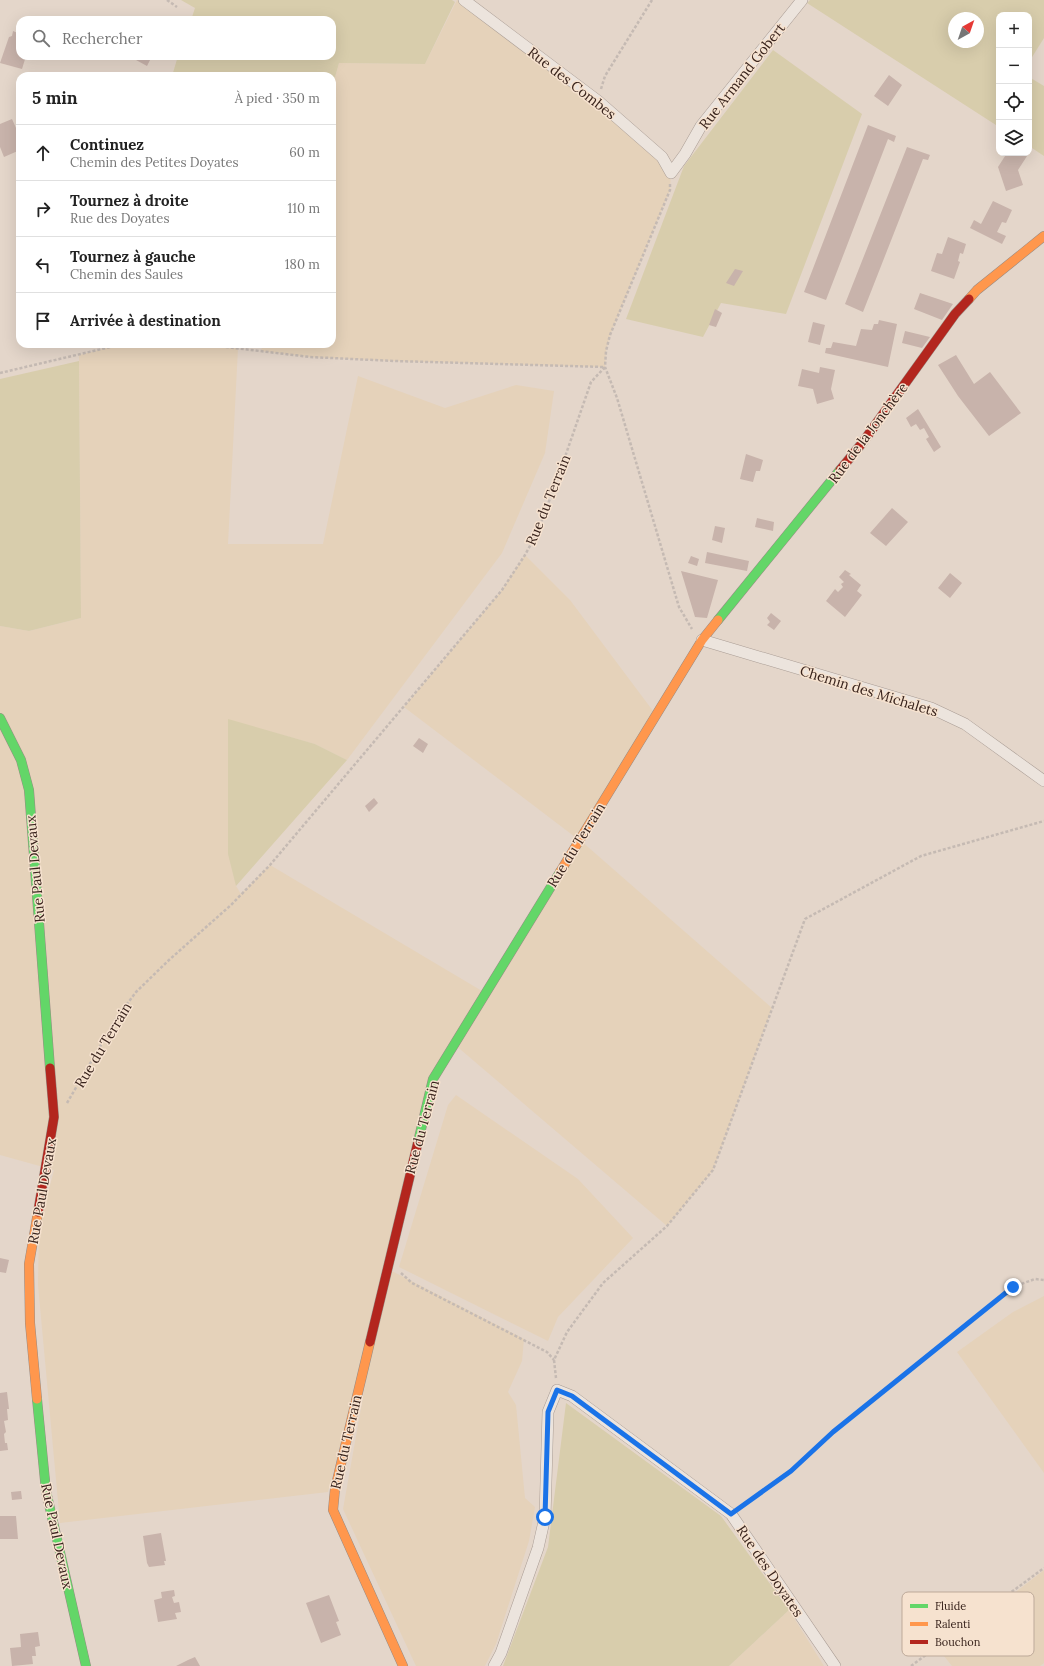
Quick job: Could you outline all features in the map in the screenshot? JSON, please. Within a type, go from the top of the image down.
[{"type":"street","name":"Rue des Combes","points":[[464,0],[598,101],[662,157],[671,173]]},
{"type":"street","name":"Rue Armand Gobert","points":[[671,173],[685,154],[701,126],[802,0]]},
{"type":"street","name":"Rue de la Jonchère","points":[[702,640],[863,442],[955,314],[976,290],[1044,236]]},
{"type":"street","name":"Chemin des Michalets","points":[[702,640],[932,708],[965,724],[1044,781]]},
{"type":"street","name":"Rue du Terrain","points":[[403,1666],[333,1510],[335,1489],[388,1260],[433,1079],[702,640]]},
{"type":"street","name":"Rue Paul Devaux","points":[[0,718],[21,760],[29,790],[54,1117],[29,1264],[30,1323],[48,1505],[86,1666]]},
{"type":"street","name":"Rue des Doyates","points":[[557,1390],[572,1396],[731,1514],[835,1666]]},
{"type":"street","points":[[494,1666],[501,1653],[538,1548],[545,1517],[548,1412],[557,1390]]},
{"type":"path","points":[[167,0],[178,7]]},
{"type":"path","points":[[598,101],[605,76],[652,0]]},
{"type":"path","points":[[671,173],[670,190],[610,335],[606,351],[605,366],[617,398],[679,607],[689,626],[702,640]]},
{"type":"path","points":[[0,373],[106,348]]},
{"type":"path","points":[[234,348],[310,357],[394,361],[605,366]]},
{"type":"path","name":"Rue du Terrain","points":[[54,1117],[71,1099],[116,1019],[136,992],[169,960],[231,905],[270,865],[502,590],[526,555],[538,531],[591,382],[605,366]]},
{"type":"path","points":[[557,1390],[554,1360],[567,1332],[603,1283],[667,1226],[713,1170],[805,919],[921,856],[1044,821]]},
{"type":"path","points":[[388,1260],[412,1284],[536,1345],[547,1352],[554,1360]]},
{"type":"path","points":[[731,1514],[791,1471],[833,1432],[1013,1287],[1034,1278],[1044,1280]]},
{"type":"path","points":[[1011,1592],[1044,1568]]},
{"type":"path","points":[[911,1666],[925,1656]]},
{"type":"shaded area","points":[[181,0],[452,0],[455,2],[425,64],[339,63],[336,74],[336,72],[173,72],[177,60],[336,60],[336,16],[192,16],[195,8]]},
{"type":"shaded area","points":[[457,0],[464,0],[598,101],[671,173],[670,190],[610,335],[606,351],[605,367],[394,361],[310,357],[261,351],[262,348],[336,348],[336,74],[339,63],[425,64]]},
{"type":"shaded area","points":[[810,0],[1044,0],[1044,38],[1032,57],[1032,12],[996,12],[996,125],[807,3]]},
{"type":"shaded area","points":[[773,50],[862,114],[786,314],[721,303],[703,337],[626,319],[684,166]]},
{"type":"shaded area","points":[[1032,79],[1044,86],[1044,156],[1032,148]]},
{"type":"shaded area","points":[[107,348],[238,348],[228,544],[323,544],[358,376],[445,408],[516,385],[554,391],[545,453],[502,553],[347,760],[315,744],[228,720],[236,886],[241,894],[270,865],[482,991],[579,840],[404,707],[502,590],[525,555],[570,600],[656,715],[580,840],[772,1008],[713,1170],[667,1226],[454,1044],[433,1079],[386,1268],[524,1339],[522,1361],[508,1392],[516,1405],[525,1498],[535,1507],[529,1541],[496,1644],[485,1666],[416,1666],[343,1509],[385,1274],[328,1492],[60,1523],[38,1285],[39,1227],[54,1170],[0,1155],[0,626],[29,631],[81,618],[79,355]]},
{"type":"shaded area","points":[[79,361],[81,618],[29,631],[0,626],[0,379]]},
{"type":"shaded area","points":[[228,719],[315,744],[347,760],[236,886],[228,854]]},
{"type":"shaded area","points":[[456,1095],[578,1179],[633,1238],[558,1317],[548,1341],[399,1267],[448,1105]]},
{"type":"shaded area","points":[[1044,1296],[1044,1473],[957,1352],[1013,1312]]},
{"type":"shaded area","points":[[566,1403],[721,1516],[789,1610],[729,1666],[503,1666],[548,1547]]},
{"type":"shaded area","points":[[1044,1570],[1044,1663],[1040,1666],[952,1666],[944,1656],[1034,1656],[1034,1592],[1016,1592]]},
{"type":"shaded area","points":[[789,1610],[824,1666],[729,1666]]},
{"type":"building","points":[[13,31],[16,32],[16,60],[25,60],[22,69],[0,63],[9,37],[12,36]]},
{"type":"building","points":[[136,60],[150,60],[147,66]]},
{"type":"building","points":[[889,75],[902,85],[888,106],[874,96]]},
{"type":"building","points":[[12,119],[16,128],[16,152],[4,157],[0,147],[0,124]]},
{"type":"building","points":[[868,125],[896,136],[894,142],[888,139],[826,300],[804,292]]},
{"type":"building","points":[[907,147],[930,155],[928,160],[923,159],[863,312],[845,304]]},
{"type":"building","points":[[1005,156],[1027,156],[1018,170],[1023,185],[1006,191],[998,167]]},
{"type":"building","points":[[993,201],[1012,210],[1006,223],[1002,222],[997,232],[1006,236],[1002,244],[970,228],[974,220],[981,224]]},
{"type":"building","points":[[948,237],[966,244],[963,254],[960,253],[958,261],[960,262],[954,279],[931,271],[937,253],[942,254]]},
{"type":"building","points":[[735,269],[743,271],[734,286],[726,283]]},
{"type":"building","points":[[920,293],[953,304],[942,320],[914,309]]},
{"type":"building","points":[[715,309],[722,313],[716,327],[709,325]]},
{"type":"building","points":[[879,320],[897,324],[888,367],[825,353],[826,348],[831,348],[833,342],[856,346],[861,329],[872,330],[874,324],[878,324]]},
{"type":"building","points":[[813,322],[825,325],[820,345],[808,342]]},
{"type":"building","points":[[905,331],[930,337],[922,348],[902,343]]},
{"type":"building","points":[[956,355],[974,384],[990,372],[1021,413],[989,436],[958,396],[938,365]]},
{"type":"building","points":[[820,367],[835,370],[831,389],[834,399],[817,404],[813,389],[798,386],[802,369],[819,373]]},
{"type":"building","points":[[918,409],[941,447],[934,452],[926,439],[929,437],[924,428],[920,430],[916,424],[911,427],[906,418]]},
{"type":"building","points":[[746,454],[763,460],[760,471],[756,471],[753,482],[740,479]]},
{"type":"building","points":[[892,508],[908,522],[886,546],[870,533]]},
{"type":"building","points":[[757,518],[774,522],[773,531],[755,527]]},
{"type":"building","points":[[715,526],[725,528],[722,543],[712,540]]},
{"type":"building","points":[[707,552],[749,561],[747,571],[705,563]]},
{"type":"building","points":[[691,556],[699,559],[697,566],[688,563]]},
{"type":"building","points":[[845,570],[861,585],[857,591],[862,595],[845,617],[826,601],[835,589],[838,592],[843,587],[841,584],[844,582],[839,577]]},
{"type":"building","points":[[681,571],[718,580],[707,618],[695,617]]},
{"type":"building","points":[[950,573],[962,583],[950,598],[938,588]]},
{"type":"building","points":[[771,613],[781,621],[774,630],[767,625],[770,622],[767,618]]},
{"type":"building","points":[[419,738],[428,744],[423,753],[413,746]]},
{"type":"building","points":[[374,798],[378,803],[369,812],[365,806]]},
{"type":"building","points":[[0,1258],[9,1260],[6,1273],[0,1272]]},
{"type":"building","points":[[7,1392],[9,1409],[7,1409],[8,1420],[4,1421],[6,1432],[4,1434],[5,1443],[7,1443],[8,1450],[0,1451],[0,1393]]},
{"type":"building","points":[[21,1491],[22,1499],[12,1500],[11,1492]]},
{"type":"building","points":[[0,1516],[16,1516],[18,1539],[0,1539]]},
{"type":"building","points":[[161,1533],[166,1561],[164,1561],[165,1565],[149,1567],[147,1563],[143,1536]]},
{"type":"building","points":[[174,1590],[175,1596],[172,1597],[174,1603],[179,1602],[181,1612],[175,1613],[177,1619],[158,1622],[154,1600],[162,1598],[161,1592]]},
{"type":"building","points":[[329,1595],[339,1621],[336,1622],[341,1635],[321,1643],[306,1603]]},
{"type":"building","points":[[38,1632],[40,1646],[35,1647],[36,1656],[32,1656],[33,1664],[12,1666],[10,1648],[21,1647],[20,1634]]},
{"type":"building","points":[[195,1657],[200,1666],[176,1666],[188,1660]]},
{"type":"traffic: fast","points":[[718,620],[840,470]]},
{"type":"traffic: fast","points":[[0,718],[21,760],[29,790],[50,1068]]},
{"type":"traffic: fast","points":[[418,1142],[433,1079],[560,872]]},
{"type":"traffic: fast","points":[[37,1399],[46,1491],[86,1666]]},
{"type":"traffic: slow","points":[[969,299],[977,290],[1044,236]]},
{"type":"traffic: slow","points":[[560,872],[702,640],[718,620]]},
{"type":"traffic: slow","points":[[37,1399],[30,1323],[29,1264],[38,1212]]},
{"type":"traffic: slow","points":[[370,1342],[335,1489],[333,1510],[403,1666]]},
{"type":"traffic: jam","points":[[840,470],[863,442],[955,314],[969,299]]},
{"type":"traffic: jam","points":[[38,1212],[54,1117],[50,1068]]},
{"type":"traffic: jam","points":[[370,1342],[418,1142]]},
{"type":"route","points":[[545,1517],[548,1412],[557,1390],[572,1396],[731,1514],[791,1471],[833,1432],[1013,1287]]}]
